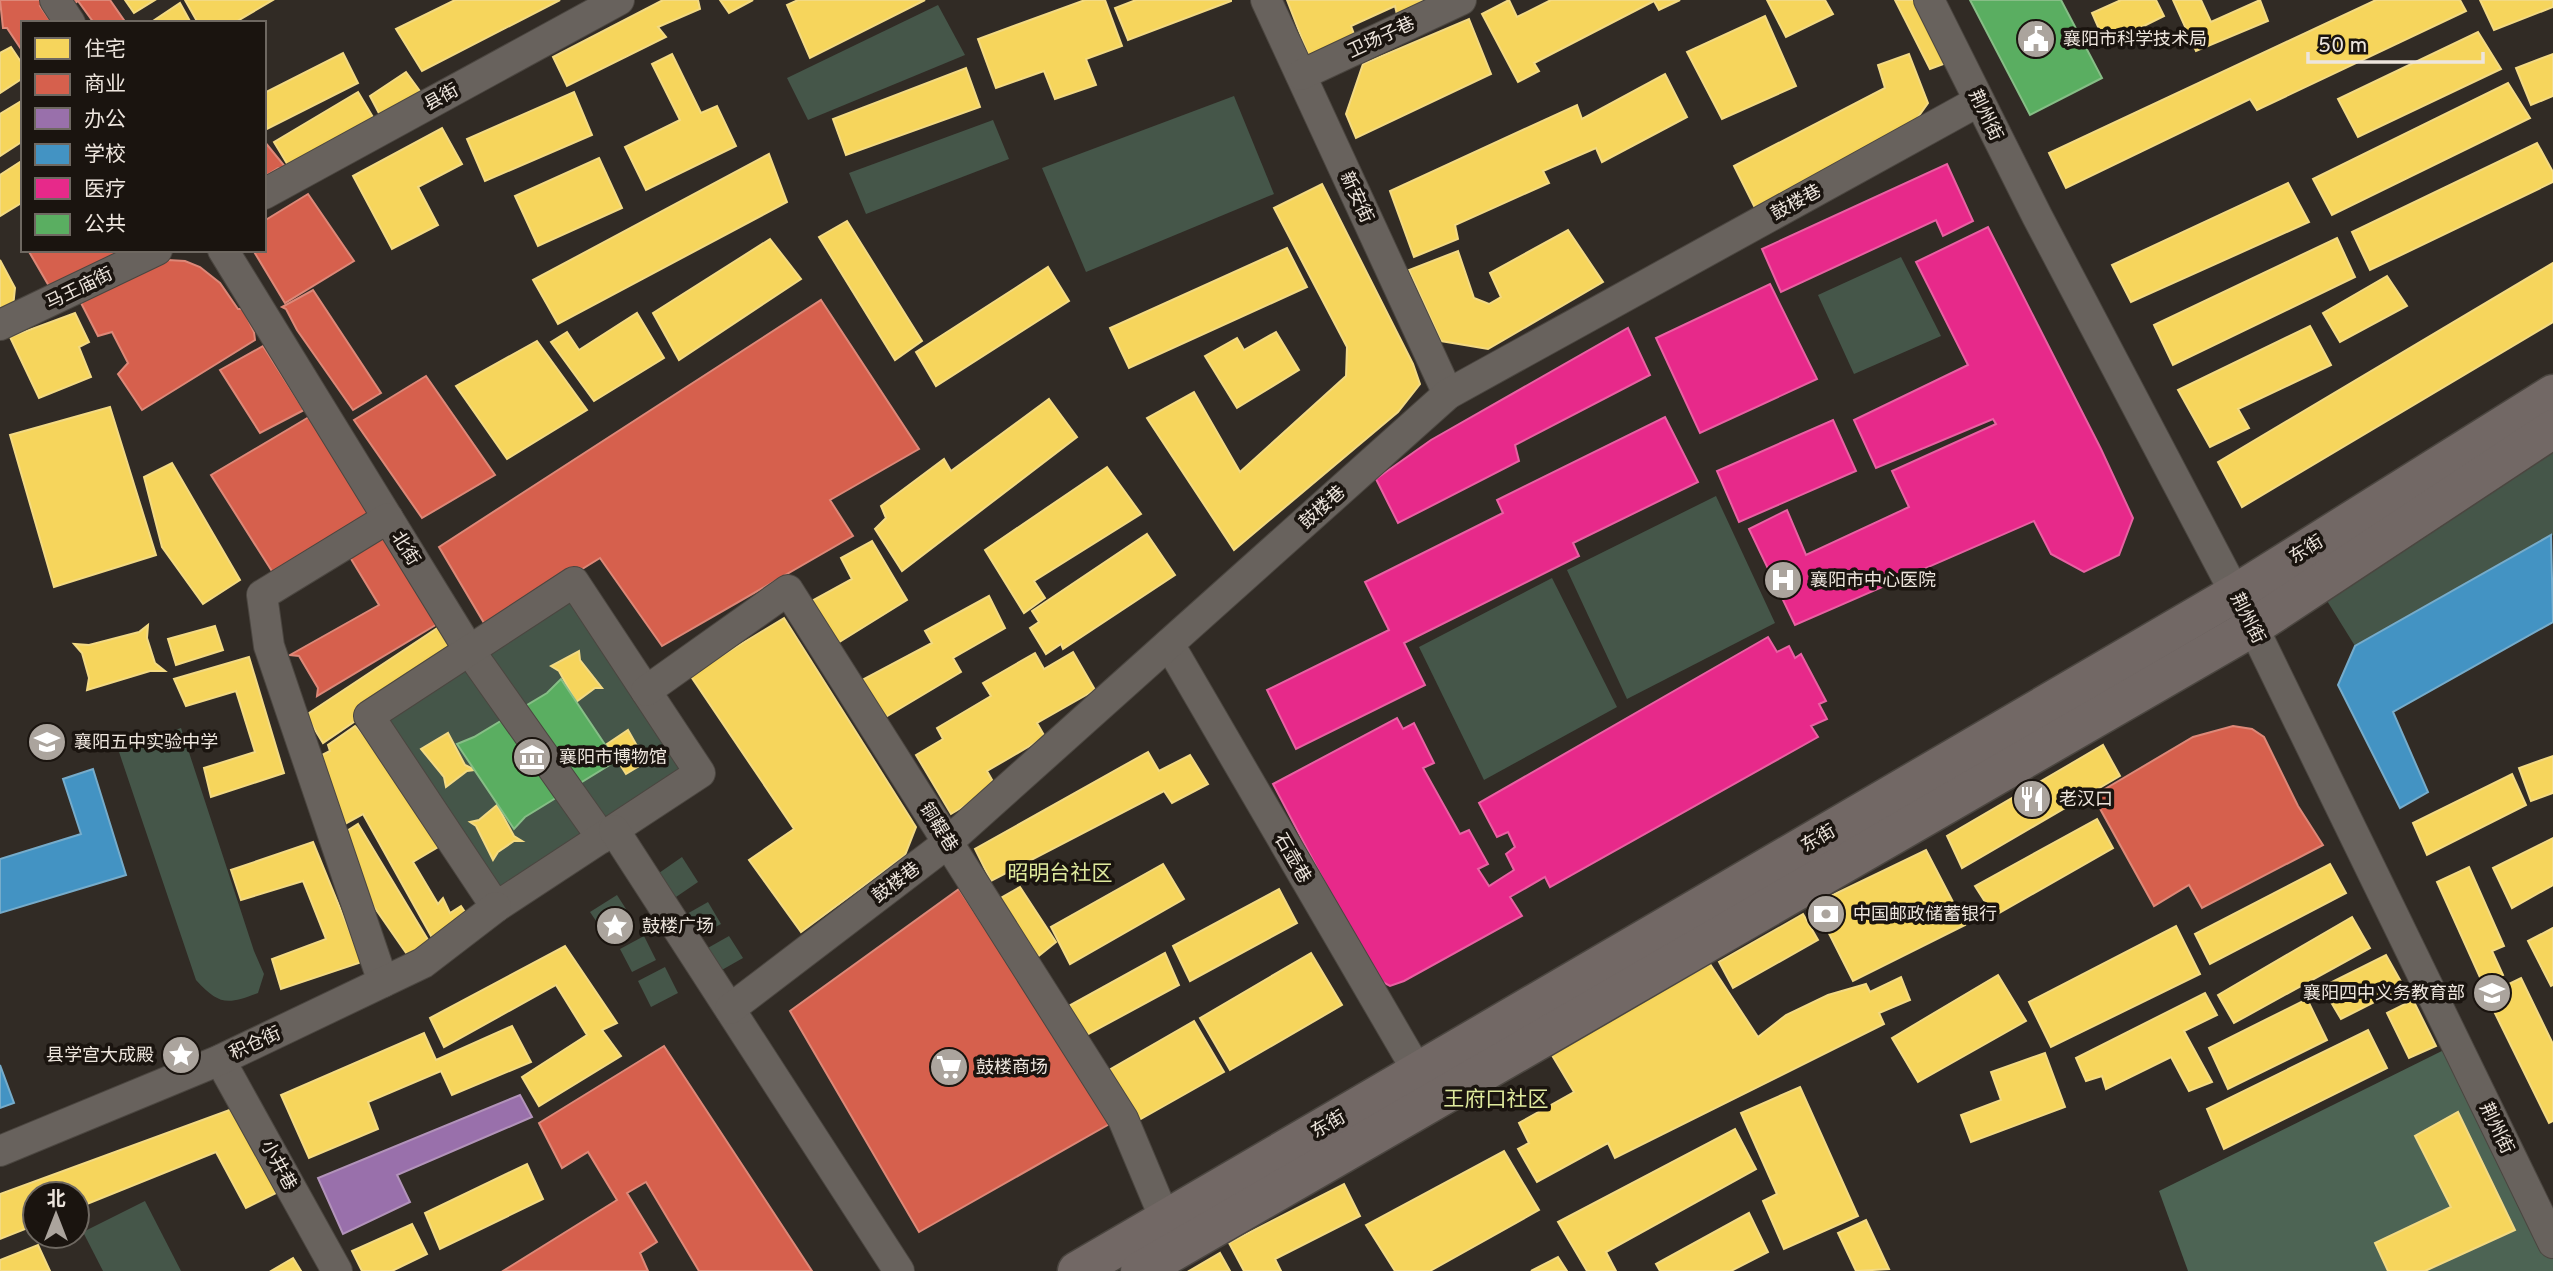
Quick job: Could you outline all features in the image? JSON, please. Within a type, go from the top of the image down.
[{"type":"main road","name":"东街","points":[[1077,1271],[2236,593],[2553,394]]},
{"type":"main road","name":"东街","points":[[1140,1271],[2253,627],[2553,429]]},
{"type":"street","points":[[55,0],[69,21]]},
{"type":"street","name":"县街","points":[[266,193],[618,0]]},
{"type":"street","name":"新安街","points":[[1266,0],[1448,394]]},
{"type":"street","name":"卫场子巷","points":[[1301,75],[1461,0]]},
{"type":"street","name":"荆州街","points":[[1929,0],[2236,593],[2553,1243]]},
{"type":"street","name":"鼓楼巷","points":[[730,1009],[949,841],[1448,394],[1979,101]]},
{"type":"street","name":"马王庙街","points":[[0,325],[153,252]]},
{"type":"street","name":"北街","points":[[224,252],[469,650],[608,834],[730,1009],[899,1271]]},
{"type":"street","points":[[383,982],[269,646],[262,595],[387,518]]},
{"type":"street","points":[[496,907],[369,716],[574,582],[646,691]]},
{"type":"street","name":"铜鞮巷","points":[[646,691],[788,590],[1123,1119],[1165,1219]]},
{"type":"street","name":"石壶巷","points":[[1169,644],[1418,1072]]},
{"type":"street","name":"积仓街","points":[[0,1151],[220,1060],[423,963],[496,907],[701,774],[646,691]]},
{"type":"street","name":"小井巷","points":[[220,1060],[337,1271]]},
{"type":"green space","points":[[938,5],[965,55],[808,120],[787,78]]},
{"type":"green space","points":[[1234,96],[1274,194],[1086,272],[1042,168]]},
{"type":"green space","points":[[993,120],[1009,159],[866,214],[849,173]]},
{"type":"green space","points":[[1901,257],[1941,336],[1854,374],[1818,295]]},
{"type":"green space","points":[[2553,432],[2553,535],[2355,646],[2316,583]]},
{"type":"green space","points":[[1716,496],[1775,623],[1627,699],[1567,570]]},
{"type":"green space","points":[[1552,578],[1617,707],[1484,780],[1419,647]]},
{"type":"green space","points":[[574,582],[700,773],[496,907],[369,716]]},
{"type":"green space","points":[[181,728],[254,951],[264,974],[258,993],[238,1000],[218,998],[196,980],[118,749]]},
{"type":"green space","points":[[682,857],[698,882],[676,897],[659,873]]},
{"type":"green space","points":[[617,895],[635,923],[609,940],[590,912]]},
{"type":"green space","points":[[708,902],[721,924],[698,936],[685,915]]},
{"type":"green space","points":[[644,936],[656,960],[632,972],[620,949]]},
{"type":"green space","points":[[729,936],[743,958],[720,971],[706,949]]},
{"type":"green space","points":[[665,967],[678,993],[651,1007],[638,981]]},
{"type":"green space","points":[[2456,1044],[2553,1243],[2553,1271],[2188,1271],[2159,1191]]},
{"type":"green space","points":[[145,1201],[181,1271],[103,1271],[91,1248],[91,1228]]},
{"type":"building: 住宅","points":[[125,0],[155,0],[134,13]]},
{"type":"building: 住宅","points":[[185,0],[273,0],[237,21],[197,21]]},
{"type":"building: 住宅","points":[[455,0],[560,0],[422,71],[396,29]]},
{"type":"building: 住宅","points":[[663,0],[698,0],[700,9],[658,27],[666,37],[567,86],[553,57]]},
{"type":"building: 住宅","points":[[720,0],[753,0],[729,13]]},
{"type":"building: 住宅","points":[[798,0],[925,0],[810,58],[787,5]]},
{"type":"building: 住宅","points":[[1085,0],[1105,0],[1122,46],[1086,59],[1096,85],[1055,99],[1044,71],[996,88],[978,39]]},
{"type":"building: 住宅","points":[[1136,0],[1231,1],[1128,40],[1115,8]]},
{"type":"building: 住宅","points":[[1287,0],[1441,0],[1398,19],[1395,6],[1351,26],[1357,42],[1311,62]]},
{"type":"building: 住宅","points":[[1509,0],[1517,17],[1551,0],[1680,0],[1659,10],[1654,1],[1534,63],[1539,71],[1518,82],[1482,14]]},
{"type":"building: 住宅","points":[[1767,0],[1825,0],[1833,14],[1786,37]]},
{"type":"building: 住宅","points":[[1895,0],[1918,0],[1949,62],[1930,69]]},
{"type":"building: 住宅","points":[[2121,0],[2156,0],[2164,16],[2106,45],[2092,13]]},
{"type":"building: 住宅","points":[[2173,0],[2201,0],[2211,22],[2260,0],[2268,21],[2196,51]]},
{"type":"building: 住宅","points":[[2376,0],[2460,0],[2466,11],[2257,110],[2250,99],[2066,188],[2049,153]]},
{"type":"building: 住宅","points":[[2480,0],[2553,0],[2553,7],[2494,30]]},
{"type":"building: 住宅","points":[[180,3],[190,21],[153,21]]},
{"type":"building: 住宅","points":[[1765,16],[1796,86],[1722,119],[1687,52]]},
{"type":"building: 住宅","points":[[1469,19],[1491,74],[1356,138],[1346,114],[1363,64]]},
{"type":"building: 住宅","points":[[2478,32],[2501,69],[2358,137],[2338,99]]},
{"type":"building: 住宅","points":[[11,47],[21,62],[21,79],[0,93],[0,53]]},
{"type":"building: 住宅","points":[[343,53],[358,83],[267,129],[266,92]]},
{"type":"building: 住宅","points":[[672,54],[701,113],[717,106],[736,146],[646,190],[625,147],[680,120],[652,64]]},
{"type":"building: 住宅","points":[[1909,54],[1928,103],[1913,124],[1755,208],[1734,166],[1885,88],[1878,65]]},
{"type":"building: 住宅","points":[[2553,54],[2553,96],[2531,105],[2516,68]]},
{"type":"building: 住宅","points":[[966,68],[980,107],[846,155],[833,119]]},
{"type":"building: 住宅","points":[[406,72],[422,94],[381,117],[370,96]]},
{"type":"building: 住宅","points":[[1665,74],[1687,117],[1602,162],[1596,148],[1543,171],[1549,183],[1455,225],[1458,239],[1414,257],[1390,191],[1577,105],[1582,119]]},
{"type":"building: 住宅","points":[[2508,83],[2530,118],[2332,215],[2313,179]]},
{"type":"building: 住宅","points":[[358,92],[374,119],[289,167],[274,142]]},
{"type":"building: 住宅","points":[[574,92],[592,135],[485,181],[467,139]]},
{"type":"building: 住宅","points":[[21,101],[21,142],[0,156],[0,114]]},
{"type":"building: 住宅","points":[[442,128],[462,164],[418,187],[438,225],[392,249],[353,176]]},
{"type":"building: 住宅","points":[[2537,143],[2553,172],[2553,182],[2370,270],[2352,232]]},
{"type":"building: 住宅","points":[[769,154],[787,202],[558,324],[533,280]]},
{"type":"building: 住宅","points":[[599,158],[622,208],[538,246],[515,196]]},
{"type":"building: 住宅","points":[[21,161],[21,203],[0,216],[0,175]]},
{"type":"building: 住宅","points":[[2288,183],[2309,222],[2131,302],[2112,265]]},
{"type":"building: 住宅","points":[[1322,184],[1413,364],[1420,384],[1398,412],[1234,550],[1147,418],[1194,392],[1240,472],[1346,376],[1347,347],[1274,208]]},
{"type":"building: 住宅","points":[[847,221],[922,341],[895,360],[819,237]]},
{"type":"building: 住宅","points":[[1568,230],[1603,282],[1488,349],[1441,341],[1409,270],[1458,251],[1474,298],[1489,304],[1501,297],[1490,273]]},
{"type":"building: 住宅","points":[[2337,238],[2355,277],[2173,365],[2154,325]]},
{"type":"building: 住宅","points":[[770,239],[801,279],[679,360],[653,313]]},
{"type":"building: 住宅","points":[[1287,248],[1307,287],[1129,368],[1110,328]]},
{"type":"building: 住宅","points":[[0,260],[15,288],[13,307],[0,313]]},
{"type":"building: 住宅","points":[[2553,263],[2553,322],[2242,507],[2218,462]]},
{"type":"building: 住宅","points":[[1048,267],[1069,301],[936,386],[916,352]]},
{"type":"building: 住宅","points":[[2387,276],[2407,306],[2340,342],[2323,313]]},
{"type":"building: 住宅","points":[[75,313],[89,342],[79,347],[91,377],[39,398],[10,337]]},
{"type":"building: 住宅","points":[[637,313],[664,358],[594,401],[551,342],[567,332],[579,350]]},
{"type":"building: 住宅","points":[[2310,326],[2331,365],[2238,409],[2249,428],[2210,447],[2178,390]]},
{"type":"building: 住宅","points":[[1276,332],[1299,370],[1237,408],[1205,356],[1237,338],[1244,350]]},
{"type":"building: 住宅","points":[[537,341],[587,410],[507,459],[456,386]]},
{"type":"building: 住宅","points":[[1049,399],[1077,437],[902,571],[875,529],[886,518],[881,506],[944,459],[951,471]]},
{"type":"building: 住宅","points":[[110,407],[156,555],[54,587],[10,435]]},
{"type":"building: 住宅","points":[[172,463],[240,580],[203,604],[162,547],[144,477]]},
{"type":"building: 住宅","points":[[1107,467],[1141,514],[1034,581],[1045,598],[1024,613],[985,550]]},
{"type":"building: 住宅","points":[[1147,534],[1175,575],[1063,649],[1061,644],[1046,654],[1030,628],[1039,622],[1032,611]]},
{"type":"building: 住宅","points":[[872,541],[907,600],[833,646],[806,604],[852,579],[841,558]]},
{"type":"building: 住宅","points":[[989,596],[1005,628],[953,658],[961,672],[884,718],[860,681],[932,643],[925,631]]},
{"type":"building: 住宅","points":[[784,618],[916,827],[905,855],[801,932],[749,860],[794,829],[690,675]]},
{"type":"building: 住宅","points":[[148,625],[147,638],[155,663],[165,671],[150,671],[87,690],[89,678],[82,653],[74,644],[89,645],[139,632]]},
{"type":"building: 住宅","points":[[442,625],[458,651],[323,743],[306,715]]},
{"type":"building: 住宅","points":[[215,626],[223,650],[176,665],[168,639]]},
{"type":"building: 住宅","points":[[579,651],[580,660],[602,688],[595,688],[576,702],[559,671],[551,666]]},
{"type":"building: 住宅","points":[[1073,652],[1095,690],[1037,723],[1045,737],[987,771],[996,787],[951,814],[916,755],[943,739],[937,728],[991,696],[983,683],[1035,653],[1044,669]]},
{"type":"building: 住宅","points":[[249,657],[284,773],[211,797],[204,768],[255,752],[236,691],[186,706],[174,679]]},
{"type":"building: 住宅","points":[[355,726],[386,757],[440,846],[413,862],[438,904],[443,898],[450,913],[461,906],[471,921],[435,943],[363,814],[343,825],[318,757],[330,751],[328,745]]},
{"type":"building: 住宅","points":[[628,730],[646,762],[626,774],[607,744]]},
{"type":"building: 住宅","points":[[448,733],[465,765],[475,770],[467,771],[446,787],[444,777],[421,749]]},
{"type":"building: 住宅","points":[[2103,745],[2120,776],[1962,868],[1947,836]]},
{"type":"building: 住宅","points":[[1148,752],[1159,771],[1190,755],[1208,784],[1172,803],[1164,791],[991,881],[975,849]]},
{"type":"building: 住宅","points":[[2553,756],[2553,793],[2531,801],[2519,768]]},
{"type":"building: 住宅","points":[[2512,774],[2526,805],[2427,855],[2413,823]]},
{"type":"building: 住宅","points":[[497,805],[514,836],[522,841],[514,841],[498,852],[493,860],[476,826],[470,822],[479,820]]},
{"type":"building: 住宅","points":[[2097,819],[2113,848],[1994,916],[1975,886]]},
{"type":"building: 住宅","points":[[358,824],[433,948],[411,960],[352,875],[339,836]]},
{"type":"building: 住宅","points":[[2553,838],[2553,885],[2512,908],[2493,868]]},
{"type":"building: 住宅","points":[[313,842],[362,962],[281,989],[272,959],[326,939],[303,881],[241,900],[231,870]]},
{"type":"building: 住宅","points":[[1926,850],[1965,925],[1853,981],[1814,904]]},
{"type":"building: 住宅","points":[[1163,864],[1184,899],[1070,964],[1051,927]]},
{"type":"building: 住宅","points":[[2330,864],[2346,893],[2210,964],[2195,934]]},
{"type":"building: 住宅","points":[[2469,867],[2504,946],[2492,951],[2503,975],[2483,984],[2437,882]]},
{"type":"building: 住宅","points":[[1020,887],[1056,942],[1036,958],[997,900]]},
{"type":"building: 住宅","points":[[1279,889],[1297,923],[1190,981],[1173,946]]},
{"type":"building: 住宅","points":[[1803,914],[1818,940],[1733,988],[1719,962]]},
{"type":"building: 住宅","points":[[2352,917],[2370,948],[2234,1023],[2218,995]]},
{"type":"building: 住宅","points":[[2176,926],[2200,974],[2051,1047],[2029,1002]]},
{"type":"building: 住宅","points":[[2553,928],[2553,985],[2551,986],[2528,941]]},
{"type":"building: 住宅","points":[[565,946],[617,1023],[602,1030],[621,1056],[539,1106],[522,1077],[587,1035],[556,985],[444,1047],[430,1018]]},
{"type":"building: 住宅","points":[[1165,953],[1179,985],[1083,1037],[1067,1007]]},
{"type":"building: 住宅","points":[[1311,953],[1342,1005],[1230,1070],[1200,1018]]},
{"type":"building: 住宅","points":[[2386,955],[2404,987],[2341,1019],[2322,987]]},
{"type":"building: 住宅","points":[[1710,964],[1758,1037],[1786,1015],[1828,995],[1866,984],[1870,992],[1901,977],[1910,1000],[1879,1013],[1884,1024],[1615,1158],[1608,1143],[1537,1182],[1518,1149],[1529,1143],[1519,1123],[1574,1092],[1550,1052]]},
{"type":"building: 住宅","points":[[1998,975],[2026,1021],[1918,1082],[1892,1038]]},
{"type":"building: 住宅","points":[[2521,978],[2553,1044],[2553,1121],[2549,1123],[2486,995]]},
{"type":"building: 住宅","points":[[2205,993],[2217,1015],[2184,1031],[2212,1082],[2189,1091],[2171,1057],[2106,1089],[2102,1076],[2086,1081],[2076,1058]]},
{"type":"building: 住宅","points":[[2307,999],[2327,1040],[2228,1089],[2209,1048]]},
{"type":"building: 住宅","points":[[2413,1000],[2436,1046],[2409,1058],[2387,1013]]},
{"type":"building: 住宅","points":[[1194,1021],[1224,1072],[1132,1124],[1104,1073]]},
{"type":"building: 住宅","points":[[512,1026],[531,1062],[452,1095],[441,1071],[368,1102],[378,1129],[309,1158],[281,1095],[424,1033],[436,1060]]},
{"type":"building: 住宅","points":[[2368,1030],[2387,1068],[2224,1149],[2207,1109]]},
{"type":"building: 住宅","points":[[2045,1053],[2065,1107],[1971,1142],[1961,1115],[2001,1100],[1991,1072]]},
{"type":"building: 住宅","points":[[1800,1087],[1858,1216],[1784,1249],[1763,1201],[1777,1194],[1741,1113]]},
{"type":"building: 住宅","points":[[235,1108],[280,1191],[246,1208],[216,1152],[91,1202],[91,1180],[38,1180]]},
{"type":"building: 住宅","points":[[2458,1112],[2515,1230],[2425,1271],[2388,1271],[2375,1243],[2451,1207],[2415,1136]]},
{"type":"building: 住宅","points":[[1735,1129],[1756,1169],[1606,1252],[1616,1271],[1587,1271],[1558,1222]]},
{"type":"building: 住宅","points":[[1504,1151],[1539,1210],[1430,1271],[1395,1271],[1366,1225]]},
{"type":"building: 住宅","points":[[527,1164],[543,1199],[440,1249],[425,1213]]},
{"type":"building: 住宅","points":[[1344,1184],[1360,1216],[1275,1259],[1281,1271],[1244,1271],[1229,1243]]},
{"type":"building: 住宅","points":[[21,1186],[21,1231],[0,1239],[0,1194]]},
{"type":"building: 住宅","points":[[1749,1213],[1768,1252],[1731,1271],[1660,1271],[1656,1264]]},
{"type":"building: 住宅","points":[[1866,1220],[1889,1269],[1856,1271],[1838,1233]]},
{"type":"building: 住宅","points":[[412,1224],[427,1254],[392,1271],[362,1271],[352,1251]]},
{"type":"building: 住宅","points":[[25,1250],[40,1250],[50,1271],[0,1271],[0,1260]]},
{"type":"building: 住宅","points":[[1220,1253],[1230,1271],[1189,1271]]},
{"type":"building: 住宅","points":[[1558,1257],[1567,1271],[1531,1271]]},
{"type":"building: 住宅","points":[[293,1258],[301,1271],[271,1271]]},
{"type":"building: 商业","points":[[0,0],[41,0],[44,3],[40,6],[51,21],[21,21],[21,49],[7,28],[3,28]]},
{"type":"building: 商业","points":[[73,0],[110,0],[125,21],[93,21],[78,1],[75,3]]},
{"type":"building: 商业","points":[[266,143],[287,169],[278,168],[266,176]]},
{"type":"building: 商业","points":[[308,194],[354,261],[285,303],[254,252],[266,252],[266,220]]},
{"type":"building: 商业","points":[[29,252],[133,252],[56,298]]},
{"type":"building: 商业","points":[[168,260],[185,261],[200,267],[220,283],[238,309],[243,309],[255,340],[142,410],[118,374],[128,363],[112,332],[98,336],[79,299]]},
{"type":"building: 商业","points":[[313,290],[381,393],[353,410],[297,330],[286,309],[282,307]]},
{"type":"building: 商业","points":[[821,300],[919,449],[830,500],[853,536],[662,646],[600,558],[487,628],[439,547]]},
{"type":"building: 商业","points":[[263,346],[304,410],[260,433],[220,370]]},
{"type":"building: 商业","points":[[426,376],[495,475],[422,518],[354,420]]},
{"type":"building: 商业","points":[[309,417],[377,517],[275,576],[211,475]]},
{"type":"building: 商业","points":[[380,524],[444,620],[317,696],[318,688],[299,656],[290,655],[379,605],[348,554]]},
{"type":"building: 商业","points":[[2233,726],[2252,729],[2264,737],[2298,806],[2323,845],[2202,908],[2189,885],[2154,906],[2093,796],[2193,737]]},
{"type":"building: 商业","name":"鼓楼商场","points":[[959,889],[1113,1122],[919,1232],[790,1011]]},
{"type":"building: 商业","points":[[664,1046],[812,1271],[699,1271],[646,1182],[627,1193],[657,1242],[640,1253],[648,1271],[503,1271],[617,1200],[588,1152],[562,1168],[539,1123]]},
{"type":"building: 办公","points":[[520,1095],[532,1117],[397,1175],[410,1202],[343,1234],[318,1178]]},
{"type":"building: 学校","points":[[2551,535],[2553,622],[2393,712],[2428,792],[2400,808],[2338,685],[2355,646]]},
{"type":"building: 学校","points":[[93,769],[126,875],[0,913],[0,859],[81,834],[63,779]]},
{"type":"building: 学校","points":[[0,1065],[14,1103],[0,1108]]},
{"type":"building: 医疗","points":[[1947,164],[1973,221],[1943,236],[1936,220],[1781,292],[1762,249]]},
{"type":"building: 医疗","points":[[1988,227],[2101,449],[2133,518],[2119,555],[2084,572],[2051,554],[2034,521],[1795,625],[1749,529],[1787,510],[1806,555],[1909,507],[1892,471],[1996,424],[1993,419],[1876,468],[1854,420],[1968,365],[1916,262]]},
{"type":"building: 医疗","points":[[1770,284],[1817,379],[1700,433],[1656,338]]},
{"type":"building: 医疗","points":[[1628,328],[1650,375],[1515,445],[1519,461],[1398,523],[1376,479],[1431,440]]},
{"type":"building: 医疗","points":[[1665,417],[1698,482],[1573,543],[1579,556],[1404,643],[1425,685],[1296,749],[1267,690],[1389,630],[1365,582],[1503,513],[1497,500]]},
{"type":"building: 医疗","points":[[1833,420],[1856,471],[1739,522],[1717,471]]},
{"type":"building: 医疗","points":[[1768,637],[1777,652],[1789,646],[1795,658],[1801,654],[1826,701],[1819,704],[1827,719],[1811,726],[1818,737],[1550,887],[1545,877],[1510,897],[1522,916],[1404,981],[1390,986],[1375,978],[1273,784],[1397,718],[1403,729],[1414,723],[1434,763],[1423,768],[1460,834],[1469,830],[1488,864],[1478,869],[1489,886],[1514,870],[1506,854],[1515,847],[1508,832],[1497,837],[1479,803]]},
{"type":"building: 公共","name":"襄阳市科学技术局","points":[[1970,0],[2061,0],[2102,78],[2030,115]]},
{"type":"building: 公共","points":[[561,679],[616,761],[525,817],[514,829],[457,744],[474,737],[547,693]]},
{"type":"place","name":"襄阳市科学技术局","points":[[2036,39]]},
{"type":"place","name":"襄阳市中心医院","points":[[1783,580]]},
{"type":"place","name":"襄阳五中实验中学","points":[[47,742]]},
{"type":"place","name":"襄阳市博物馆","points":[[532,757]]},
{"type":"place","name":"老汉口","points":[[2032,799]]},
{"type":"place","name":"中国邮政储蓄银行","points":[[1826,914]]},
{"type":"place","name":"鼓楼广场","points":[[615,926]]},
{"type":"place","name":"襄阳四中义务教育部","points":[[2492,993]]},
{"type":"place","name":"县学宫大成殿","points":[[181,1055]]},
{"type":"place","name":"鼓楼商场","points":[[949,1067]]},
{"type":"district","name":"昭明台社区","points":[[1060,873]]},
{"type":"district","name":"王府口社区","points":[[1496,1099]]}]
